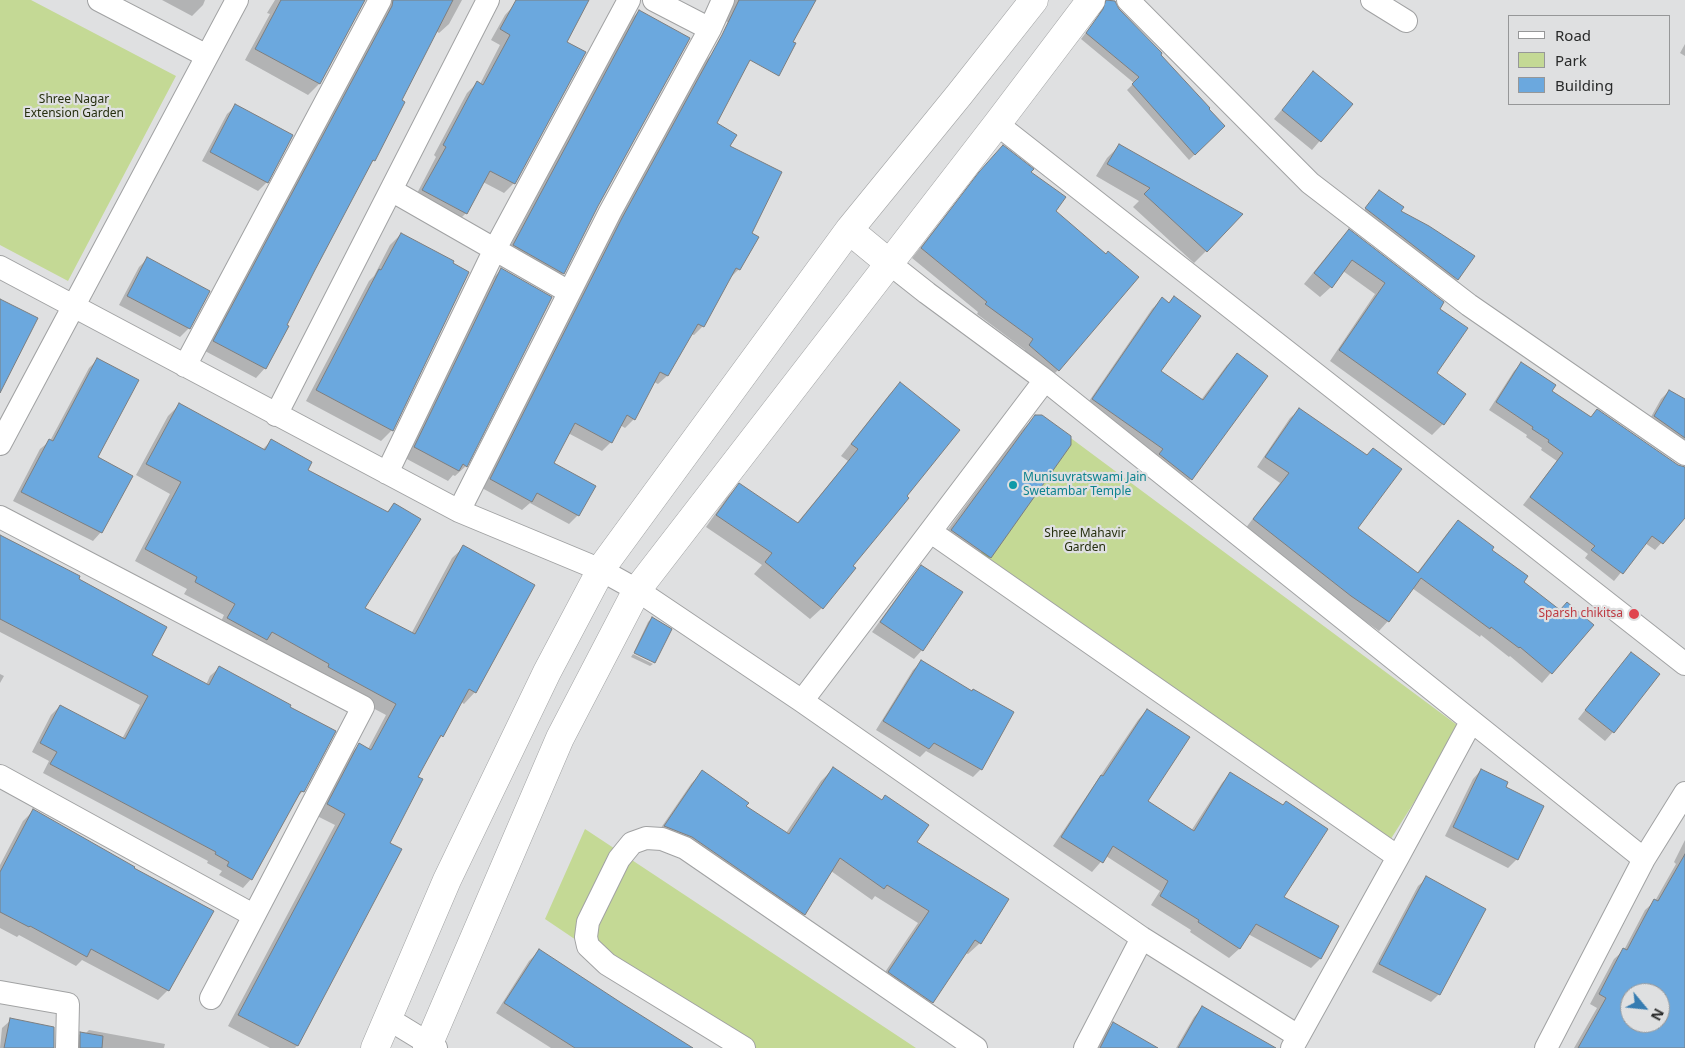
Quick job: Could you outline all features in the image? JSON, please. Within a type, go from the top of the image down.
[{"type":"main road","points":[[375,1048],[464,845],[547,672],[601,570],[849,230],[1034,0]]},
{"type":"main road","points":[[431,1046],[560,738],[637,590],[1091,0]]},
{"type":"main road","points":[[849,230],[889,263]]},
{"type":"street","points":[[99,0],[207,56]]},
{"type":"street","points":[[0,444],[237,0]]},
{"type":"street","points":[[185,366],[380,0]]},
{"type":"street","points":[[276,415],[488,0]]},
{"type":"street","points":[[387,473],[495,249],[629,0]]},
{"type":"street","points":[[654,0],[710,28]]},
{"type":"street","points":[[458,511],[610,212],[710,28],[723,0]]},
{"type":"street","points":[[1128,0],[1310,183],[1468,305],[1685,454]]},
{"type":"street","points":[[1372,0],[1406,21]]},
{"type":"street","points":[[997,124],[1685,664]]},
{"type":"street","points":[[391,190],[569,292]]},
{"type":"street","points":[[889,263],[1045,380],[1644,860]]},
{"type":"street","points":[[0,267],[458,511],[601,570],[637,590],[1295,1042],[1471,722]]},
{"type":"street","points":[[802,702],[1045,380]]},
{"type":"street","points":[[0,517],[363,707],[211,998]]},
{"type":"street","points":[[931,532],[1398,857]]},
{"type":"street","points":[[0,776],[253,915]]},
{"type":"street","points":[[1547,1048],[1644,860],[1685,792]]},
{"type":"street","points":[[744,1048],[607,964],[588,946],[586,937],[588,922],[619,859],[632,843],[646,838],[662,839],[685,848],[976,1048]]},
{"type":"street","points":[[1085,1048],[1142,938]]},
{"type":"street","points":[[0,992],[68,1004],[67,1048]]},
{"type":"street","points":[[387,1018],[431,1046]]},
{"type":"green space","name":"Shree Nagar Extension Garden","points":[[0,0],[31,0],[176,76],[68,281],[0,245]]},
{"type":"green space","name":"Shree Mahavir Garden","points":[[1068,436],[1461,728],[1387,845],[979,555]]},
{"type":"green space","points":[[585,829],[916,1048],[736,1048],[545,919]]},
{"type":"building","points":[[281,0],[365,0],[320,84],[255,49]]},
{"type":"building","points":[[393,0],[453,0],[402,100],[405,102],[315,270],[287,325],[289,326],[266,369],[213,341],[392,6]]},
{"type":"building","points":[[516,0],[589,0],[567,42],[586,52],[515,184],[490,171],[467,214],[422,190],[446,147],[443,145],[477,81],[483,85],[510,35],[500,29]]},
{"type":"building","points":[[739,0],[816,0],[793,42],[796,43],[779,76],[750,60],[717,123],[737,135],[730,146],[782,172],[752,233],[759,237],[740,270],[736,268],[704,327],[698,324],[668,376],[660,372],[635,420],[627,415],[612,443],[575,423],[554,463],[596,486],[579,516],[537,493],[532,502],[490,479],[622,218],[722,35]]},
{"type":"building","points":[[1106,0],[1115,1],[1119,9],[1162,53],[1161,55],[1225,126],[1195,155],[1132,84],[1139,77],[1086,33],[1103,9]]},
{"type":"building","points":[[639,10],[690,38],[598,206],[564,274],[513,245]]},
{"type":"building","points":[[1313,71],[1353,104],[1321,142],[1282,110]]},
{"type":"building","points":[[235,104],[293,135],[268,183],[210,152]]},
{"type":"building","points":[[1119,144],[1243,214],[1207,252],[1144,194],[1150,188],[1107,164]]},
{"type":"building","points":[[1003,145],[1034,169],[1031,172],[1066,197],[1056,211],[1106,254],[1108,251],[1139,277],[1059,371],[1029,345],[1033,339],[985,304],[987,302],[921,248],[979,172]]},
{"type":"building","points":[[1379,190],[1404,207],[1401,211],[1429,226],[1475,256],[1458,280],[1365,208]]},
{"type":"building","points":[[1349,229],[1444,302],[1440,309],[1468,328],[1437,373],[1466,394],[1444,425],[1339,350],[1385,283],[1352,260],[1332,288],[1314,273]]},
{"type":"building","points":[[401,233],[454,261],[453,263],[469,272],[393,431],[316,390],[379,269],[381,270]]},
{"type":"building","points":[[147,257],[210,291],[190,329],[127,296]]},
{"type":"building","points":[[501,268],[552,297],[467,467],[463,464],[459,471],[414,447]]},
{"type":"building","points":[[1174,296],[1201,316],[1161,371],[1203,400],[1237,353],[1268,376],[1192,480],[1159,454],[1163,449],[1092,399],[1162,297],[1169,303]]},
{"type":"building","points":[[0,299],[38,318],[0,393]]},
{"type":"building","points":[[97,358],[139,380],[98,457],[133,476],[102,533],[21,492],[49,439],[53,441]]},
{"type":"building","points":[[1521,362],[1556,385],[1552,391],[1591,417],[1597,409],[1678,465],[1685,467],[1685,518],[1663,544],[1652,536],[1623,574],[1591,550],[1595,546],[1530,497],[1563,453],[1548,442],[1549,440],[1532,429],[1533,427],[1496,402]]},
{"type":"building","points":[[900,382],[960,430],[907,496],[909,498],[853,566],[856,568],[823,609],[765,562],[772,553],[716,515],[739,483],[798,523],[858,449],[851,444]]},
{"type":"building","points":[[1669,390],[1685,399],[1685,438],[1654,416]]},
{"type":"building","points":[[179,403],[265,450],[271,439],[312,462],[308,470],[388,512],[394,503],[421,519],[365,608],[415,634],[463,545],[535,585],[476,693],[469,689],[443,737],[441,735],[418,777],[423,779],[390,843],[402,849],[298,1046],[238,1015],[345,814],[327,804],[359,743],[371,750],[396,704],[328,667],[329,664],[272,632],[267,640],[227,618],[235,604],[195,582],[197,577],[145,549],[181,482],[146,464]]},
{"type":"building","points":[[1299,408],[1367,455],[1373,448],[1402,469],[1358,528],[1418,573],[1458,520],[1494,547],[1492,550],[1528,576],[1524,582],[1560,610],[1567,602],[1594,625],[1552,674],[1520,647],[1491,627],[1490,629],[1421,578],[1389,622],[1351,596],[1253,519],[1289,473],[1265,457]]},
{"type":"building","name":"Munisuvratswami Jain Swetambar Temple","points":[[1035,415],[1042,415],[1071,436],[1071,445],[991,558],[951,530]]},
{"type":"building","points":[[0,535],[80,576],[79,579],[167,627],[152,655],[209,685],[219,666],[336,731],[304,792],[301,791],[252,880],[227,866],[229,862],[215,854],[216,852],[50,764],[57,752],[40,743],[60,705],[125,739],[148,696],[0,619]]},
{"type":"building","points":[[921,565],[963,592],[923,651],[880,622]]},
{"type":"building","points":[[652,617],[672,629],[655,663],[634,653]]},
{"type":"building","points":[[1631,652],[1660,674],[1614,733],[1585,710]]},
{"type":"building","points":[[921,660],[972,691],[973,689],[1014,712],[982,770],[934,743],[929,749],[883,721]]},
{"type":"building","points":[[1147,709],[1190,737],[1148,801],[1194,831],[1230,772],[1283,805],[1286,801],[1328,829],[1284,897],[1339,926],[1321,959],[1256,924],[1240,949],[1198,922],[1199,920],[1160,896],[1168,881],[1113,846],[1103,863],[1061,837]]},
{"type":"building","points":[[833,767],[882,800],[885,795],[929,825],[917,842],[1009,899],[981,944],[975,940],[933,1003],[888,972],[929,911],[887,885],[884,889],[840,858],[805,915],[692,837],[664,826],[702,770],[749,803],[746,806],[789,834]]},
{"type":"building","points":[[1481,769],[1508,782],[1506,787],[1544,806],[1518,860],[1453,827]]},
{"type":"building","points":[[33,809],[134,868],[214,911],[169,991],[91,949],[87,957],[0,912],[0,872]]},
{"type":"building","points":[[1685,854],[1685,1048],[1578,1048],[1606,998],[1599,994],[1623,948],[1627,950],[1654,899],[1658,901]]},
{"type":"building","points":[[1426,876],[1486,909],[1440,995],[1379,964]]},
{"type":"building","points":[[539,949],[693,1048],[575,1048],[504,1003]]},
{"type":"building","points":[[1202,1006],[1276,1048],[1178,1048]]},
{"type":"building","points":[[10,1018],[54,1027],[54,1048],[4,1048]]},
{"type":"building","points":[[1113,1022],[1158,1048],[1100,1048]]},
{"type":"building","points":[[80,1032],[103,1036],[102,1048],[80,1048]]},
{"type":"place","name":"Munisuvratswami Jain Swetambar Temple","points":[[1013,485]]},
{"type":"place","name":"Sparsh chikitsa","points":[[1634,614]]}]
